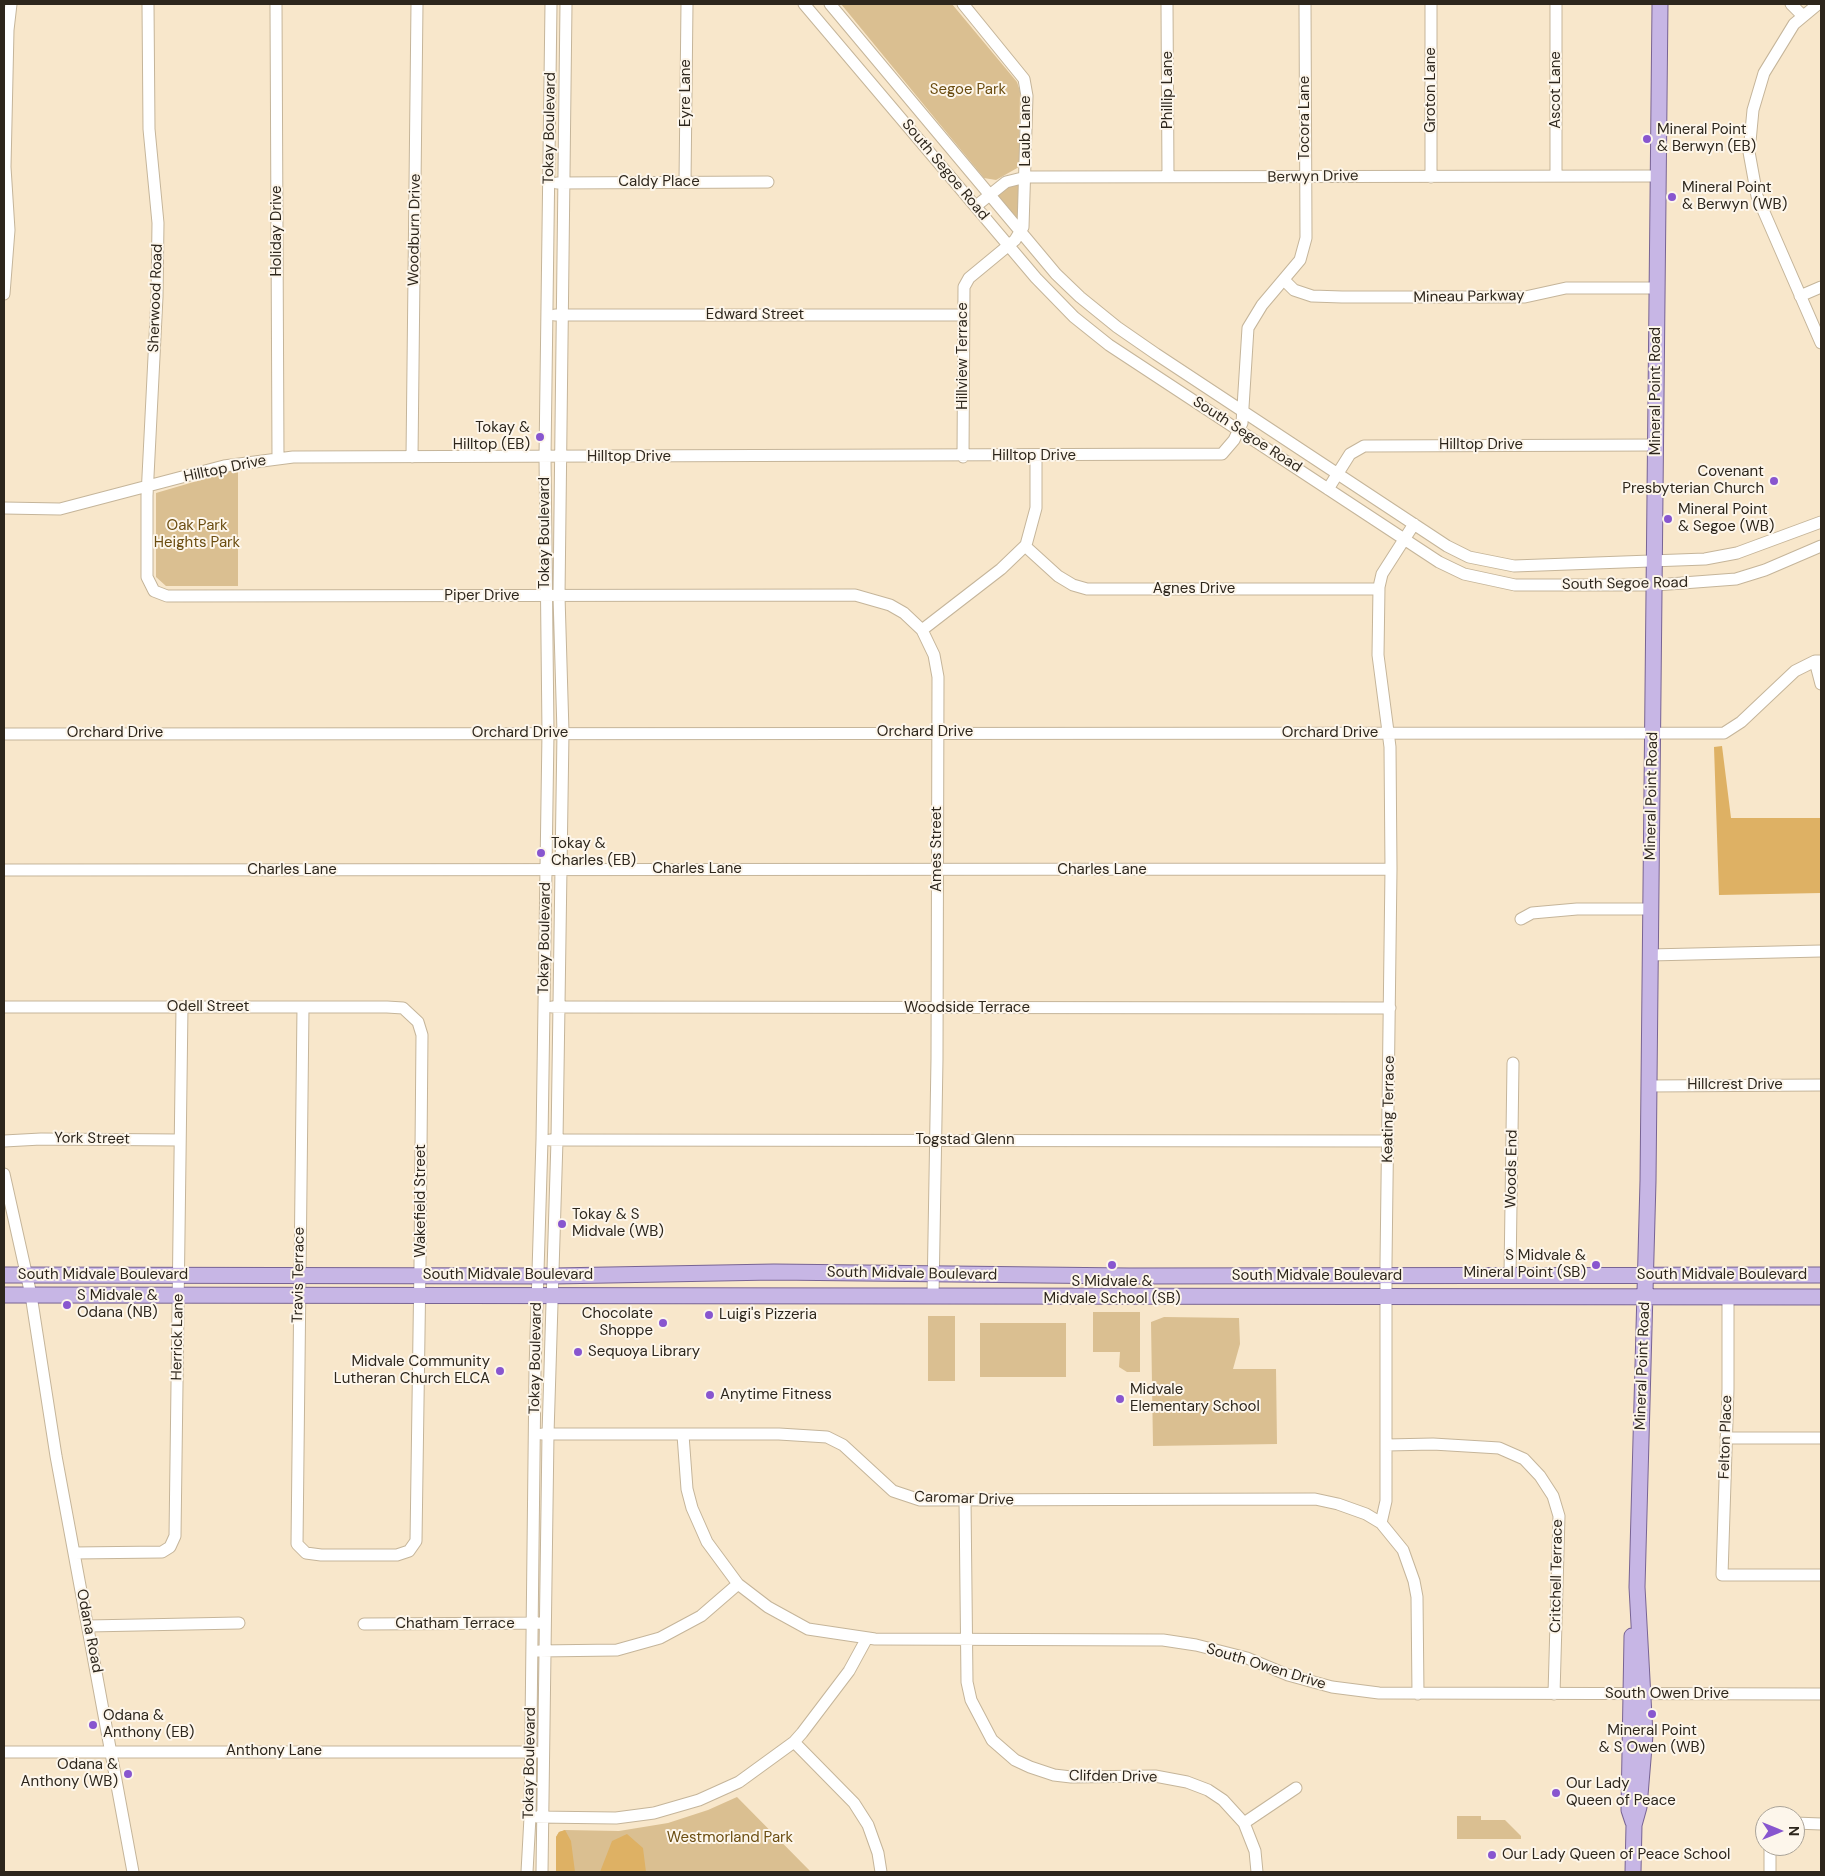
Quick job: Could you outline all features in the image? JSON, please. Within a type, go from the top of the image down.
[{"type":"main road","name":"Mineral Point Road","points":[[1633,1872],[1634,1825],[1639,1807],[1645,1736],[1637,1695],[1649,1086],[1656,585],[1660,4]]},
{"type":"main road","name":"South Midvale Boulevard","points":[[16,1275],[546,1276],[774,1272],[933,1275],[1821,1275]]},
{"type":"main road","points":[[689,1295],[695,1289],[702,1286],[774,1272]]},
{"type":"main road","name":"South Midvale Boulevard","points":[[4,1295],[1821,1297]]},
{"type":"street","points":[[4,294],[9,230],[4,170],[8,30],[6,4]]},
{"type":"street","points":[[8,30],[12,4]]},
{"type":"street","name":"Sherwood Road","points":[[148,4],[149,129],[158,223],[157,297],[147,487],[147,577],[154,591]]},
{"type":"street","name":"Holiday Drive","points":[[276,4],[278,458]]},
{"type":"street","name":"Woodburn Drive","points":[[412,457],[418,4]]},
{"type":"street","name":"Tokay Boulevard","points":[[546,1276],[542,1140],[548,733],[545,596],[545,457],[551,4]]},
{"type":"street","name":"Tokay Boulevard","points":[[526,1872],[530,1817],[534,1434],[557,1140],[563,732],[559,596],[566,4]]},
{"type":"street","name":"Eyre Lane","points":[[685,182],[687,4]]},
{"type":"street","name":"South Segoe Road","points":[[830,4],[1056,274],[1080,297],[1328,489],[1404,539],[1456,570],[1490,581],[1516,585],[1656,585],[1736,579],[1765,570],[1821,546]]},
{"type":"street","name":"Laub Lane","points":[[963,4],[1024,79],[1027,96],[1026,177],[1024,224],[1021,232]]},
{"type":"street","name":"Phillip Lane","points":[[1167,4],[1168,177]]},
{"type":"street","name":"Tocora Lane","points":[[1242,422],[1248,328],[1262,305],[1300,260],[1306,238],[1305,4]]},
{"type":"street","name":"Groton Lane","points":[[1431,4],[1431,177]]},
{"type":"street","name":"Ascot Lane","points":[[1556,4],[1556,176]]},
{"type":"street","points":[[1791,4],[1803,16]]},
{"type":"street","points":[[1818,4],[1803,16],[1780,45],[1764,73],[1753,110],[1749,152],[1757,196],[1800,296],[1817,324],[1821,344]]},
{"type":"street","name":"South Segoe Road","points":[[808,5],[1057,302],[1093,333],[1242,422],[1338,474],[1462,554],[1488,563],[1514,566],[1705,559],[1737,553],[1821,522]]},
{"type":"street","name":"Berwyn Drive","points":[[976,206],[1006,182],[1026,177],[1658,176]]},
{"type":"street","name":"Caldy Place","points":[[549,183],[768,182]]},
{"type":"street","points":[[1009,245],[1021,232]]},
{"type":"street","name":"Hillview Terrace","points":[[963,456],[963,298],[969,278],[1009,245]]},
{"type":"street","name":"Mineau Parkway","points":[[1284,280],[1294,290],[1312,296],[1342,298],[1525,297],[1566,288],[1657,288]]},
{"type":"street","points":[[1800,296],[1821,287]]},
{"type":"street","name":"Edward Street","points":[[548,315],[963,316]]},
{"type":"street","name":"Hilltop Drive","points":[[4,508],[60,509],[224,466],[278,458],[1214,456],[1222,454],[1228,448],[1242,422]]},
{"type":"street","name":"Hilltop Drive","points":[[1328,489],[1350,454],[1364,446],[1656,445]]},
{"type":"street","points":[[922,630],[1001,569],[1025,546],[1036,508],[1036,456]]},
{"type":"street","name":"Keating Terrace","points":[[1381,1523],[1386,1501],[1387,1444],[1386,1276],[1391,869],[1388,732],[1378,654],[1378,589],[1382,574],[1414,524]]},
{"type":"street","name":"Agnes Drive","points":[[1025,546],[1058,576],[1073,585],[1087,589],[1378,589]]},
{"type":"street","name":"Piper Drive","points":[[154,591],[167,596],[855,595],[890,605],[904,613],[922,630]]},
{"type":"street","name":"Ames Street","points":[[922,630],[934,655],[937,669],[937,1008],[933,1296]]},
{"type":"street","points":[[1818,661],[1821,684]]},
{"type":"street","name":"Orchard Drive","points":[[4,734],[563,732],[1724,733],[1740,722],[1796,671],[1818,661]]},
{"type":"street","name":"Charles Lane","points":[[4,870],[1391,869]]},
{"type":"street","points":[[1521,919],[1532,913],[1577,909],[1651,909]]},
{"type":"street","points":[[1650,955],[1821,951]]},
{"type":"street","name":"Odell Street","points":[[4,1007],[387,1007],[403,1008],[411,1014]]},
{"type":"street","name":"Herrick Lane","points":[[74,1554],[162,1552],[170,1547],[175,1536],[182,1007]]},
{"type":"street","name":"Travis Terrace","points":[[302,1007],[297,1542],[306,1553],[397,1555],[409,1551],[416,1541]]},
{"type":"street","name":"Woodside Terrace","points":[[544,1007],[1390,1008]]},
{"type":"street","name":"Wakefield Street","points":[[411,1014],[418,1022],[422,1035],[416,1541]]},
{"type":"street","name":"Woods End","points":[[1510,1275],[1513,1063]]},
{"type":"street","name":"Hillcrest Drive","points":[[1649,1086],[1821,1085]]},
{"type":"street","name":"York Street","points":[[4,1141],[41,1138],[180,1140]]},
{"type":"street","name":"Togstad Glenn","points":[[542,1140],[1388,1141]]},
{"type":"street","name":"Odana Road","points":[[4,1174],[10,1211],[16,1275],[27,1295],[34,1358],[44,1389],[133,1872]]},
{"type":"street","name":"Tokay Boulevard","points":[[542,1872],[548,1434],[545,1297]]},
{"type":"street","name":"Felton Place","points":[[1728,1298],[1722,1575],[1821,1575]]},
{"type":"street","name":"Caromar Drive","points":[[534,1434],[780,1434],[827,1436],[843,1444],[893,1490],[920,1500],[1316,1499],[1338,1504],[1366,1514],[1381,1523]]},
{"type":"street","name":"South Owen Drive","points":[[683,1435],[684,1468],[692,1508],[706,1542],[738,1584],[768,1607],[808,1629],[867,1638],[1163,1640],[1196,1645],[1247,1658],[1288,1675],[1332,1687],[1379,1693],[1821,1694]]},
{"type":"street","points":[[1726,1438],[1821,1438]]},
{"type":"street","name":"Critchell Terrace","points":[[1387,1444],[1433,1444],[1499,1448],[1524,1459],[1540,1476],[1553,1496],[1559,1516],[1554,1694]]},
{"type":"street","name":"Clifden Drive","points":[[965,1500],[965,1663],[970,1700],[992,1740],[1015,1760],[1030,1768],[1062,1776],[1155,1776],[1187,1782],[1208,1790],[1223,1800],[1244,1823],[1255,1851],[1257,1872]]},
{"type":"street","points":[[1381,1523],[1403,1550],[1414,1581],[1417,1597],[1418,1694]]},
{"type":"street","points":[[532,1651],[617,1650],[660,1638],[701,1616],[738,1584]]},
{"type":"street","points":[[88,1626],[239,1623]]},
{"type":"street","name":"Chatham Terrace","points":[[364,1624],[546,1623]]},
{"type":"street","points":[[530,1817],[636,1816],[699,1800],[739,1782],[794,1742],[826,1703],[849,1670],[867,1638]]},
{"type":"street","points":[[794,1742],[854,1803],[868,1825],[878,1853],[881,1872]]},
{"type":"street","name":"Anthony Lane","points":[[4,1752],[545,1752]]},
{"type":"street","points":[[1244,1823],[1296,1788]]},
{"type":"street","points":[[1805,1823],[1821,1824]]},
{"type":"street","points":[[1770,1856],[1770,1872]]},
{"type":"green space","name":"Segoe Park","points":[[841,4],[952,4],[1017,82],[1020,91],[1019,167],[996,180],[984,178]]},
{"type":"green space","points":[[1021,178],[1023,227],[989,194]]},
{"type":"green space","name":"Oak Park Heights Park","points":[[238,469],[238,586],[166,586],[156,577],[156,493]]},
{"type":"green space","points":[[1093,1312],[1140,1312],[1140,1372],[1127,1372],[1119,1367],[1120,1352],[1093,1352]]},
{"type":"green space","points":[[928,1316],[955,1316],[955,1381],[928,1381]]},
{"type":"green space","points":[[1164,1317],[1239,1318],[1240,1344],[1233,1369],[1276,1369],[1277,1444],[1153,1446],[1151,1322]]},
{"type":"green space","points":[[980,1323],[1066,1323],[1066,1377],[980,1377]]},
{"type":"green space","name":"Westmorland Park","points":[[737,1797],[811,1872],[556,1872],[556,1837],[559,1832],[565,1830],[619,1831],[668,1823],[708,1810]]},
{"type":"green space","points":[[1457,1816],[1481,1816],[1481,1820],[1505,1820],[1521,1836],[1521,1839],[1457,1839]]},
{"type":"shaded area","points":[[1722,746],[1731,818],[1821,818],[1821,893],[1719,895],[1714,747]]},
{"type":"shaded area","points":[[565,1830],[571,1841],[575,1872],[556,1872],[556,1837],[559,1832]]},
{"type":"shaded area","points":[[627,1834],[643,1848],[646,1872],[600,1872],[612,1841]]},
{"type":"place","name":"Mineral Point & Berwyn (EB)","points":[[1647,139]]},
{"type":"place","name":"Mineral Point & Berwyn (WB)","points":[[1672,197]]},
{"type":"place","name":"Tokay & Hilltop (EB)","points":[[540,437]]},
{"type":"place","name":"Covenant Presbyterian Church","points":[[1774,481]]},
{"type":"place","name":"Mineral Point & Segoe (WB)","points":[[1668,519]]},
{"type":"place","name":"Tokay & Charles (EB)","points":[[541,853]]},
{"type":"place","name":"Tokay & S Midvale (WB)","points":[[562,1224]]},
{"type":"place","name":"S Midvale & Midvale School (SB)","points":[[1112,1265]]},
{"type":"place","name":"S Midvale & Mineral Point (SB)","points":[[1596,1265]]},
{"type":"place","name":"S Midvale & Odana (NB)","points":[[67,1305]]},
{"type":"place","name":"Luigi's Pizzeria","points":[[709,1315]]},
{"type":"place","name":"Chocolate Shoppe","points":[[663,1323]]},
{"type":"place","name":"Sequoya Library","points":[[578,1352]]},
{"type":"place","name":"Midvale Community Lutheran Church ELCA","points":[[500,1371]]},
{"type":"place","name":"Anytime Fitness","points":[[710,1395]]},
{"type":"place","name":"Midvale Elementary School","points":[[1120,1399]]},
{"type":"place","name":"Mineral Point & S Owen (WB)","points":[[1652,1714]]},
{"type":"place","name":"Odana & Anthony (EB)","points":[[93,1725]]},
{"type":"place","name":"Odana & Anthony (WB)","points":[[128,1774]]},
{"type":"place","name":"Our Lady Queen of Peace","points":[[1556,1793]]},
{"type":"place","name":"Our Lady Queen of Peace School","points":[[1492,1855]]}]
